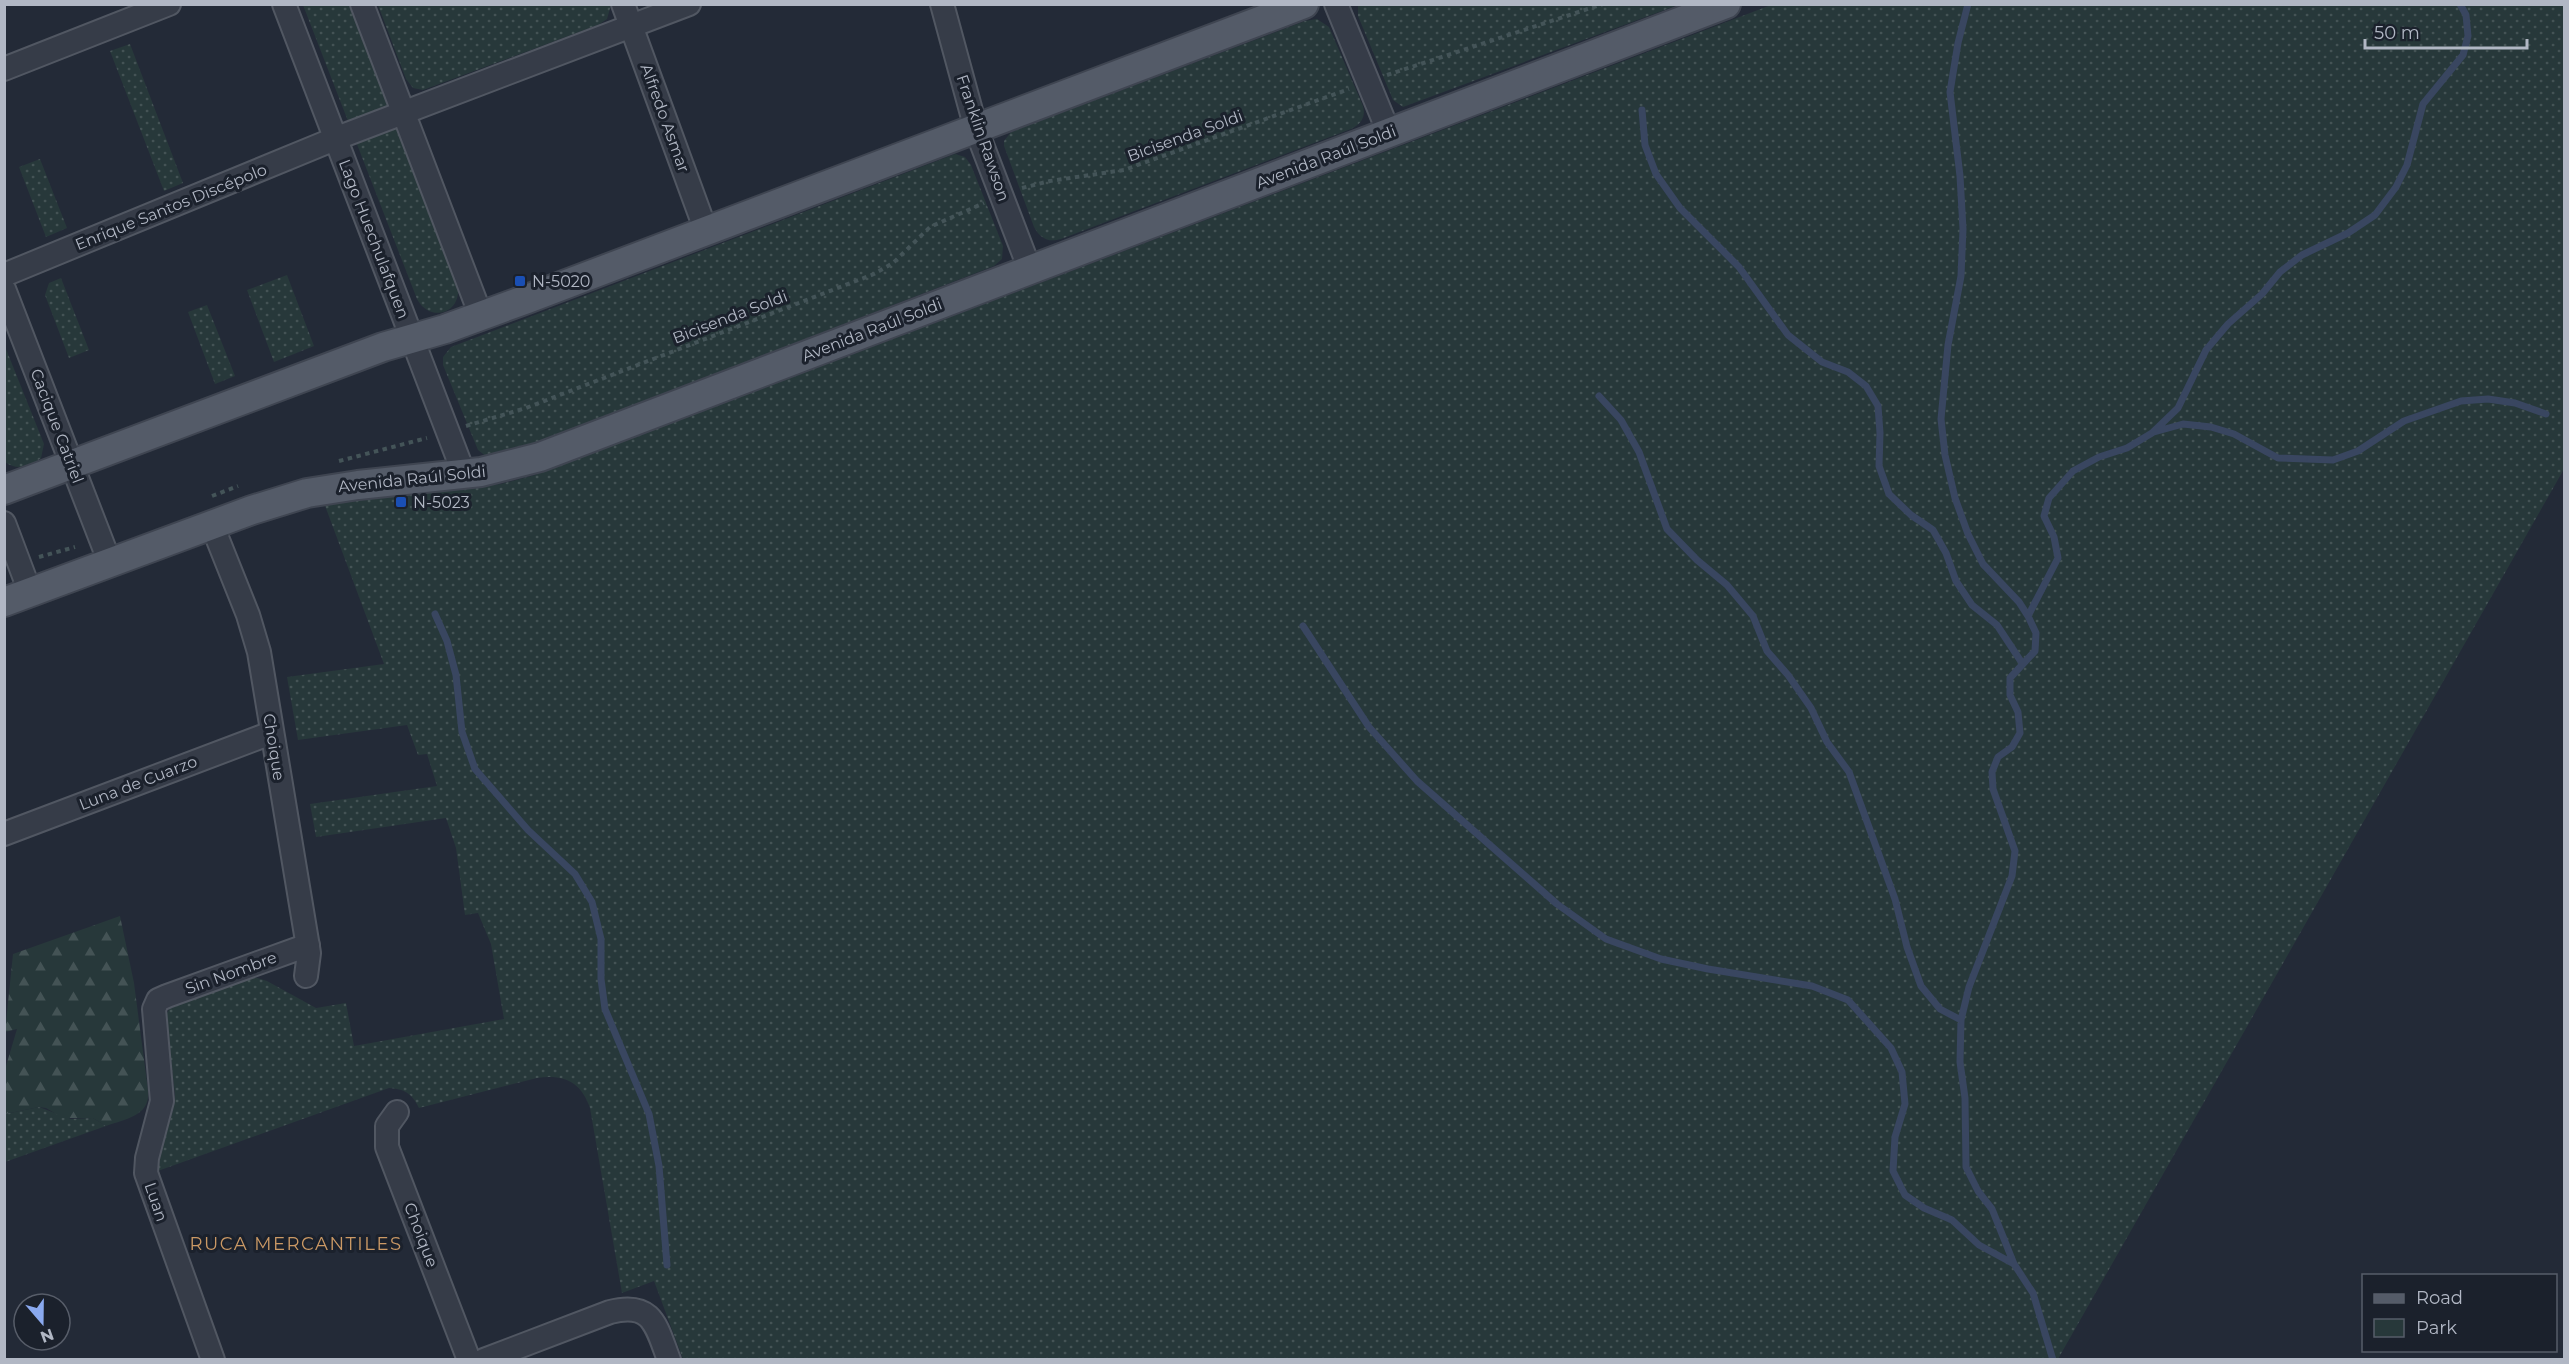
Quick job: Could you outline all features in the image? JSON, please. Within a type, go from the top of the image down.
[{"type":"main road","points":[[4,490],[383,347],[482,316],[1304,4]]},
{"type":"main road","name":"Avenida Raúl Soldi","points":[[17,597],[212,525],[308,493],[333,488],[496,470],[540,457],[1726,4]]},
{"type":"street","points":[[4,69],[169,4]]},
{"type":"street","name":"Lago Huechulafquen","points":[[284,4],[464,474]]},
{"type":"street","points":[[362,4],[482,316]]},
{"type":"street","name":"Alfredo Asmar","points":[[623,4],[706,231]]},
{"type":"street","points":[[404,113],[689,4]]},
{"type":"street","name":"Franklin Rawson","points":[[942,4],[976,129],[1030,270]]},
{"type":"street","points":[[1336,4],[1389,133]]},
{"type":"street","name":"Enrique Santos Discépolo","points":[[4,275],[337,138],[404,113]]},
{"type":"street","name":"Cacique Catriel","points":[[4,289],[110,563]]},
{"type":"street","points":[[4,523],[17,597]]},
{"type":"street","name":"Choique","points":[[212,525],[255,634],[308,945],[309,961],[306,976]]},
{"type":"street","name":"Luna de Cuarzo","points":[[4,834],[271,733]]},
{"type":"street","name":"Sin Nombre","points":[[155,1004],[167,996],[308,945]]},
{"type":"street","name":"Luan","points":[[155,1004],[153,1018],[162,1101],[147,1158],[146,1173],[213,1359]]},
{"type":"street","name":"Choique","points":[[397,1112],[387,1126],[387,1147],[469,1359]]},
{"type":"street","points":[[484,1359],[621,1309],[641,1310],[655,1323],[669,1359]]},
{"type":"path","points":[[1383,77],[1603,4]]},
{"type":"path","name":"Bicisenda Soldi","points":[[1020,189],[1037,183],[1124,170],[1354,87]]},
{"type":"path","name":"Bicisenda Soldi","points":[[467,425],[526,408],[874,273],[893,263],[940,220],[985,202]]},
{"type":"green space","points":[[1358,4],[1678,5],[1403,107],[1393,100],[1358,16]]},
{"type":"green space","points":[[303,5],[349,5],[458,288],[454,304],[443,312],[429,311],[417,299]]},
{"type":"green space","points":[[378,5],[611,5],[607,19],[598,25],[423,90],[413,88],[406,79]]},
{"type":"green space","points":[[1771,5],[2564,5],[2564,469],[2058,1359],[683,1359],[654,1281],[622,1293],[590,1108],[582,1092],[563,1079],[537,1078],[419,1108],[407,1093],[389,1088],[155,1172],[173,1110],[175,1095],[166,1015],[171,1006],[254,977],[267,981],[316,1008],[346,1003],[354,1046],[504,1019],[491,944],[478,913],[465,915],[456,848],[446,818],[316,837],[310,804],[437,786],[427,754],[418,755],[407,725],[298,740],[287,677],[384,664],[324,503],[501,484],[535,475]]},
{"type":"green space","points":[[1317,19],[1329,27],[1363,106],[1363,117],[1358,125],[1061,239],[1048,240],[1036,231],[1004,146],[1004,141],[1011,132],[1305,21]]},
{"type":"green space","points":[[130,44],[183,183],[164,191],[110,51]]},
{"type":"green space","points":[[955,154],[965,157],[971,165],[1003,246],[1002,259],[994,266],[498,458],[488,458],[478,450],[443,365],[443,357],[451,347]]},
{"type":"green space","points":[[40,159],[67,228],[46,237],[19,167]]},
{"type":"green space","points":[[287,275],[314,346],[274,362],[247,290]]},
{"type":"green space","points":[[61,278],[89,350],[69,358],[45,295],[49,283]]},
{"type":"green space","points":[[207,305],[235,376],[215,384],[188,312]]},
{"type":"green space","points":[[4,344],[44,444],[41,458],[23,467],[5,462]]},
{"type":"green space","points":[[120,916],[134,983],[148,1090],[146,1106],[136,1115],[106,1126],[93,1118],[63,1118],[46,1108],[39,1107],[5,1114],[6,1066],[17,1029],[5,1032],[13,954]]},
{"type":"green space","points":[[39,1107],[71,1119],[93,1118],[106,1126],[5,1162],[5,1114]]},
{"type":"waterway","points":[[1968,4],[1958,43],[1950,92],[1960,176],[1963,229],[1961,276],[1948,345],[1941,419],[1945,455],[1955,498],[1968,534],[1983,564],[2019,602],[2036,633],[2035,651],[2010,678],[2010,695],[2018,712],[2020,733],[2012,747],[1998,757],[1992,772],[1993,789],[2015,851],[2012,876],[1969,987],[1961,1020],[1960,1062],[1965,1098],[1966,1167],[1978,1191],[1992,1209],[2014,1264],[2033,1293],[2053,1360]]},
{"type":"waterway","points":[[2028,616],[2058,558],[2054,537],[2044,516],[2049,498],[2073,471],[2099,457],[2127,448],[2152,433],[2178,408],[2206,350],[2228,324],[2262,294],[2280,272],[2302,255],[2348,233],[2375,215],[2396,187],[2407,165],[2423,104],[2463,55],[2468,36],[2466,15],[2460,4]]},
{"type":"waterway","points":[[1642,110],[1645,145],[1656,174],[1680,208],[1739,267],[1788,335],[1822,362],[1848,372],[1866,386],[1878,406],[1879,466],[1889,494],[1911,515],[1933,530],[1946,553],[1956,581],[1972,605],[1997,625],[2022,663]]},
{"type":"waterway","points":[[1599,396],[1621,420],[1639,452],[1667,529],[1697,560],[1727,585],[1753,616],[1767,651],[1788,675],[1811,708],[1827,742],[1849,772],[1895,899],[1907,947],[1921,986],[1940,1009],[1961,1020]]},
{"type":"waterway","points":[[2154,432],[2183,424],[2211,427],[2234,434],[2278,458],[2333,460],[2358,451],[2404,421],[2461,401],[2488,399],[2515,403],[2546,414]]},
{"type":"waterway","points":[[435,614],[447,641],[456,675],[462,732],[475,769],[528,830],[575,874],[592,902],[601,939],[601,979],[605,1009],[649,1114],[659,1166],[667,1265]]},
{"type":"waterway","points":[[1303,626],[1369,727],[1417,781],[1557,904],[1606,939],[1661,959],[1812,986],[1848,1000],[1891,1048],[1902,1072],[1905,1104],[1895,1137],[1893,1171],[1905,1195],[1924,1208],[1952,1220],[1979,1245],[2014,1264]]},
{"type":"place","name":"N-5020","points":[[520,281]]},
{"type":"place","name":"N-5023","points":[[401,502]]},
{"type":"district","name":"RUCA MERCANTILES","points":[[296,1244]]}]
